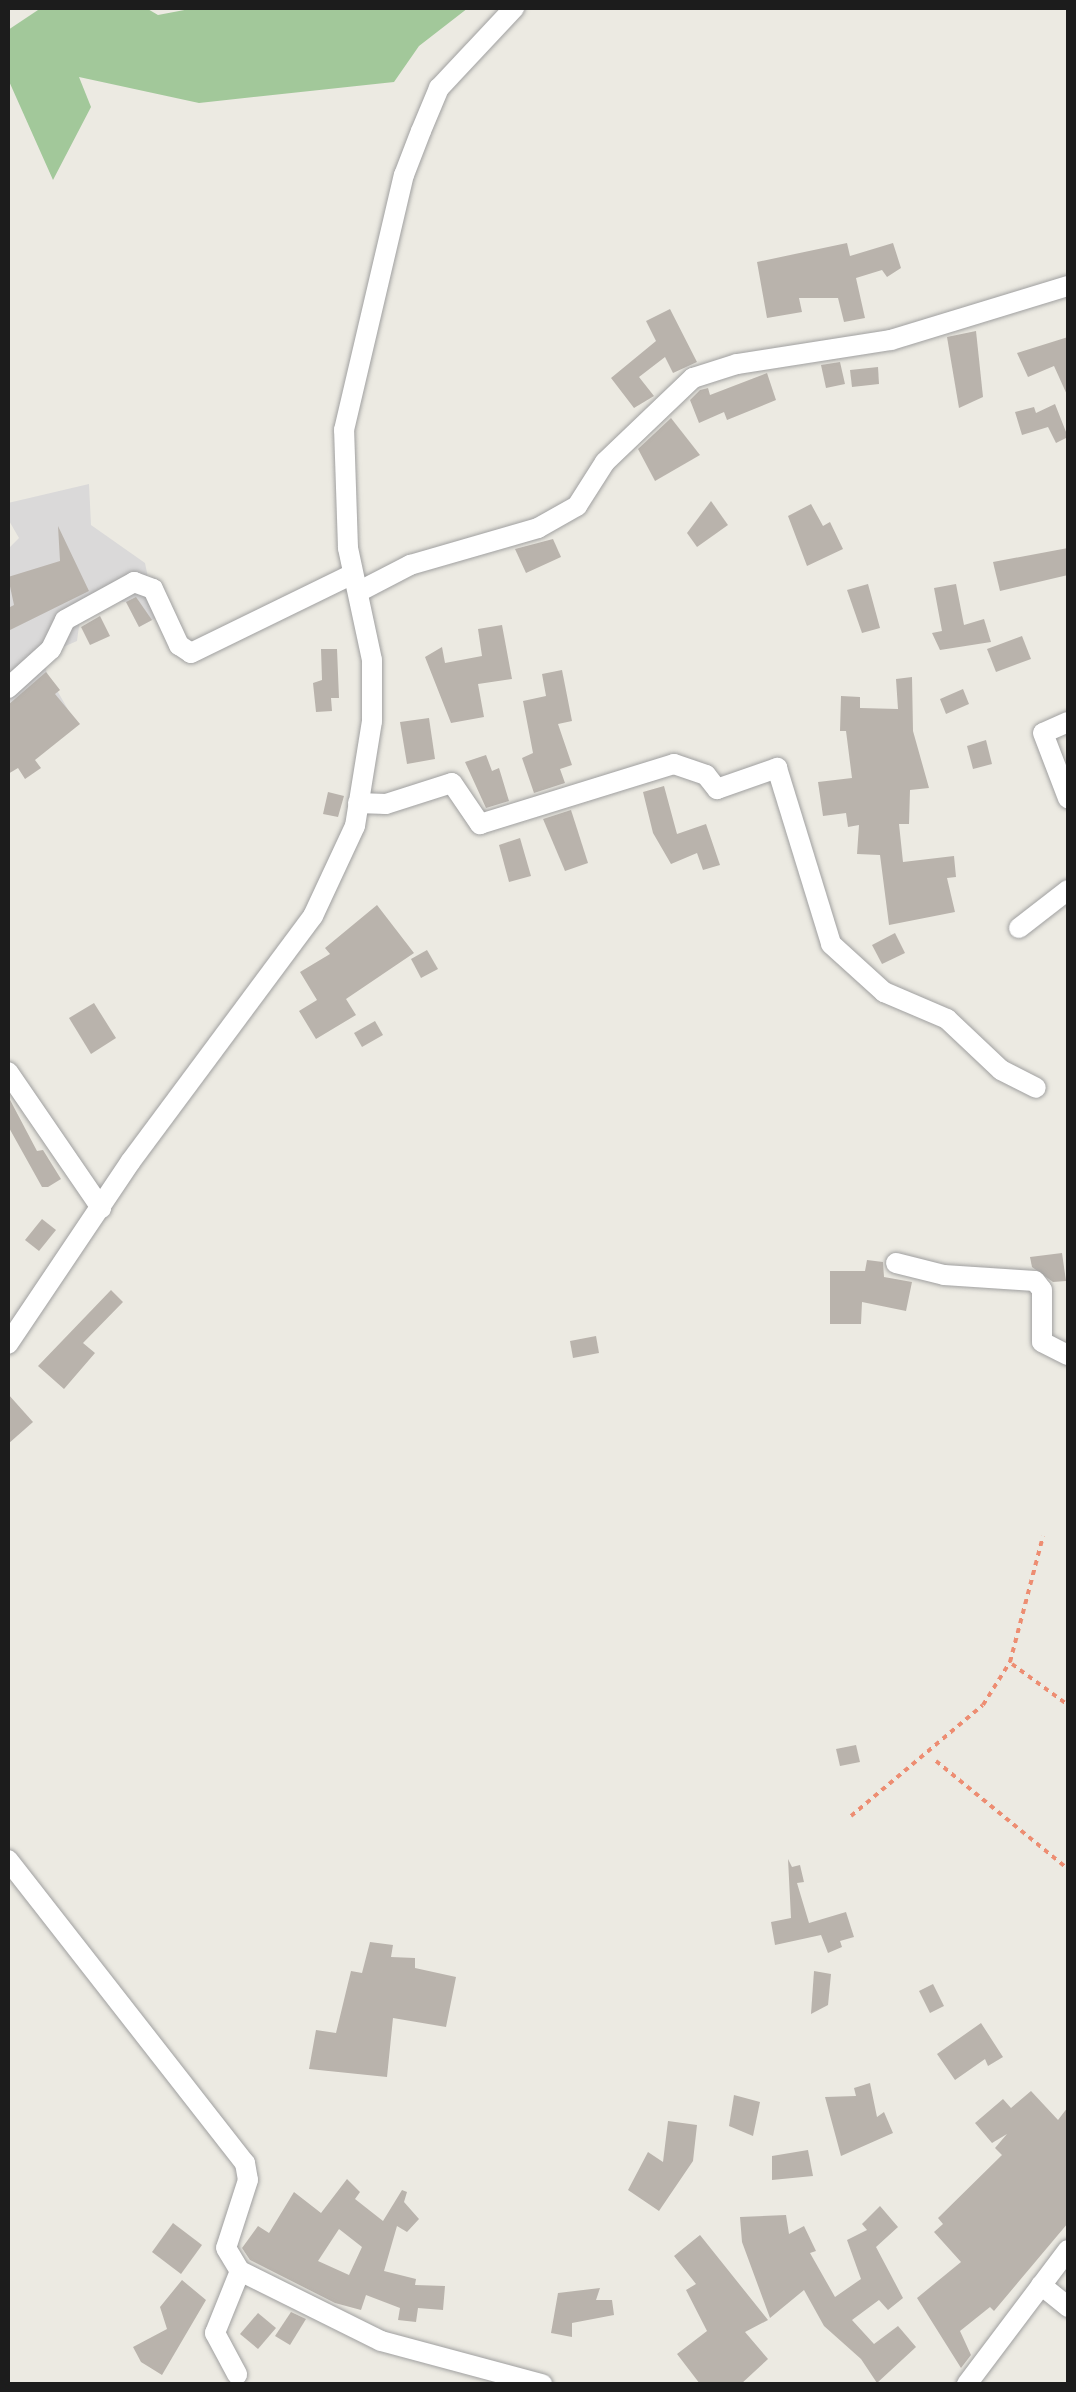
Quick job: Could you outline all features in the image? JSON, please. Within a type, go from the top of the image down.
[{"type":"street","points":[[8,1344],[101,1208],[313,916],[355,826],[372,722],[372,660],[356,583],[344,430],[404,174],[438,88],[514,8]]},
{"type":"street","points":[[8,688],[51,650],[65,620],[134,582],[152,589],[178,645],[191,653],[356,583],[538,528],[577,506],[605,462],[693,378],[738,364],[891,340],[1068,286]]},
{"type":"street","points":[[1068,722],[1043,733],[1068,798]]},
{"type":"street","points":[[358,802],[386,804],[452,783],[480,824],[674,764],[703,773],[717,789],[777,768],[831,944],[884,992],[947,1019],[1001,1070],[1036,1088]]},
{"type":"street","points":[[1020,928],[1068,890]]},
{"type":"street","points":[[8,1072],[101,1208]]},
{"type":"street","points":[[896,1263],[944,1274],[1036,1280],[1057,1351]]},
{"type":"street","points":[[8,1860],[226,2137],[248,2180],[226,2248],[240,2271],[381,2341],[542,2384]]},
{"type":"street","points":[[967,2384],[1068,2250]]},
{"type":"street","points":[[237,2374],[216,2332],[240,2271]]},
{"type":"street","points":[[1041,2285],[1068,2307]]},
{"type":"path","points":[[851,1816],[983,1705],[1010,1662],[1043,1536]]},
{"type":"path","points":[[1010,1662],[1068,1705]]},
{"type":"path","points":[[936,1761],[1068,1869]]},
{"type":"shaded area","points":[[89,484],[91,525],[145,563],[156,618],[139,627],[126,602],[100,600],[81,611],[77,641],[47,654],[46,671],[70,713],[8,769],[8,549],[19,538],[8,519],[8,503]]},
{"type":"green space","points":[[41,8],[146,8],[158,15],[195,8],[468,8],[419,46],[394,82],[199,103],[79,77],[91,107],[53,180],[8,79],[8,30]]},
{"type":"building","points":[[847,243],[850,256],[893,243],[901,268],[887,277],[882,270],[856,278],[865,318],[844,322],[838,298],[799,298],[802,312],[767,318],[757,262]]},
{"type":"building","points":[[670,309],[697,362],[673,373],[665,357],[639,377],[654,396],[634,408],[611,378],[656,341],[646,321]]},
{"type":"building","points":[[976,331],[983,397],[959,408],[947,337]]},
{"type":"building","points":[[1068,337],[1068,397],[1054,366],[1028,377],[1017,353]]},
{"type":"building","points":[[840,362],[845,384],[826,388],[821,365]]},
{"type":"building","points":[[878,367],[879,384],[852,387],[850,370]]},
{"type":"building","points":[[767,373],[776,400],[727,420],[724,412],[699,423],[690,400],[700,390],[708,388],[710,395]]},
{"type":"building","points":[[1055,404],[1068,437],[1056,443],[1048,427],[1022,435],[1015,412],[1034,407],[1036,413]]},
{"type":"building","points":[[671,418],[700,455],[655,481],[638,449]]},
{"type":"building","points":[[711,501],[728,525],[697,547],[687,533]]},
{"type":"building","points":[[811,504],[823,526],[830,522],[843,549],[807,566],[788,516]]},
{"type":"building","points":[[58,526],[89,591],[8,631],[8,608],[14,605],[8,577],[60,561]]},
{"type":"building","points":[[553,539],[561,557],[526,573],[515,549]]},
{"type":"building","points":[[1068,548],[1068,575],[1000,591],[993,562]]},
{"type":"building","points":[[868,584],[880,628],[862,633],[847,590]]},
{"type":"building","points":[[956,584],[964,625],[984,619],[991,642],[940,650],[932,633],[942,631],[934,588]]},
{"type":"building","points":[[136,597],[152,620],[139,627],[126,602]]},
{"type":"building","points":[[100,616],[110,636],[90,645],[81,627]]},
{"type":"building","points":[[502,625],[512,679],[478,684],[484,717],[451,723],[425,657],[442,647],[445,663],[482,656],[478,629]]},
{"type":"building","points":[[1022,636],[1031,659],[996,672],[987,649]]},
{"type":"building","points":[[321,649],[337,649],[339,698],[331,698],[332,711],[316,712],[313,683],[322,680]]},
{"type":"building","points":[[562,670],[572,721],[558,724],[572,765],[560,769],[565,783],[534,793],[522,758],[533,753],[523,701],[546,696],[542,674]]},
{"type":"building","points":[[46,672],[60,690],[55,694],[80,724],[35,760],[41,768],[25,779],[18,768],[8,774],[8,705]]},
{"type":"building","points":[[912,677],[913,731],[929,788],[910,790],[909,824],[899,824],[903,862],[954,856],[956,877],[947,878],[955,912],[889,925],[880,855],[857,854],[859,825],[848,827],[846,813],[823,816],[818,782],[852,778],[846,731],[840,731],[841,696],[860,697],[860,708],[898,709],[896,679]]},
{"type":"building","points":[[963,689],[969,704],[946,714],[940,699]]},
{"type":"building","points":[[429,718],[435,759],[407,764],[400,722]]},
{"type":"building","points":[[986,740],[992,764],[973,769],[967,746]]},
{"type":"building","points":[[486,755],[492,771],[499,768],[509,801],[486,808],[465,762]]},
{"type":"building","points":[[664,786],[677,834],[706,824],[720,865],[703,870],[697,853],[671,864],[653,833],[643,792]]},
{"type":"building","points":[[328,792],[344,796],[338,817],[323,814]]},
{"type":"building","points":[[571,810],[588,863],[565,871],[543,819]]},
{"type":"building","points":[[520,838],[531,876],[509,882],[499,845]]},
{"type":"building","points":[[377,905],[414,953],[346,999],[356,1015],[316,1039],[299,1011],[317,1000],[300,972],[330,954],[325,948]]},
{"type":"building","points":[[895,933],[905,953],[882,964],[872,945]]},
{"type":"building","points":[[427,950],[438,969],[421,978],[411,959]]},
{"type":"building","points":[[94,1003],[116,1038],[91,1054],[69,1018]]},
{"type":"building","points":[[375,1021],[383,1035],[362,1047],[354,1033]]},
{"type":"building","points":[[8,1096],[37,1151],[43,1150],[61,1179],[48,1187],[42,1187],[8,1126]]},
{"type":"building","points":[[42,1219],[56,1230],[39,1251],[25,1240]]},
{"type":"building","points":[[1062,1253],[1066,1281],[1053,1282],[1032,1267],[1030,1257]]},
{"type":"building","points":[[867,1260],[883,1262],[884,1277],[912,1282],[906,1311],[862,1302],[861,1324],[830,1324],[830,1271],[865,1271]]},
{"type":"building","points":[[111,1290],[123,1302],[83,1343],[95,1353],[64,1389],[38,1366]]},
{"type":"building","points":[[596,1336],[599,1353],[573,1358],[570,1341]]},
{"type":"building","points":[[8,1394],[33,1422],[8,1444]]},
{"type":"building","points":[[856,1745],[860,1762],[840,1766],[836,1749]]},
{"type":"building","points":[[788,1859],[792,1867],[800,1865],[804,1882],[797,1883],[809,1923],[846,1912],[854,1937],[840,1941],[842,1947],[828,1953],[821,1935],[775,1945],[771,1922],[791,1918]]},
{"type":"building","points":[[370,1942],[393,1945],[391,1957],[415,1958],[415,1968],[456,1977],[446,2027],[393,2018],[387,2077],[309,2069],[316,2030],[336,2033],[351,1971],[362,1973]]},
{"type":"building","points":[[814,1971],[831,1974],[828,2005],[811,2014]]},
{"type":"building","points":[[933,1984],[944,2006],[930,2013],[919,1991]]},
{"type":"building","points":[[981,2023],[1003,2057],[988,2066],[985,2059],[955,2080],[937,2054]]},
{"type":"building","points":[[870,2083],[877,2117],[884,2112],[893,2133],[841,2156],[825,2097],[856,2096],[854,2088]]},
{"type":"building","points":[[1031,2091],[1058,2120],[1068,2107],[1068,2223],[994,2311],[990,2307],[960,2331],[971,2355],[961,2368],[917,2298],[961,2262],[934,2232],[943,2224],[938,2218],[1002,2155],[995,2148],[1007,2134],[992,2143],[975,2123],[1003,2099],[1011,2108]]},
{"type":"building","points":[[734,2095],[760,2102],[753,2136],[729,2126]]},
{"type":"building","points":[[668,2121],[697,2125],[693,2161],[659,2211],[628,2190],[648,2152],[663,2162]]},
{"type":"building","points":[[808,2150],[813,2176],[772,2180],[772,2156]]},
{"type":"building","points":[[347,2179],[360,2192],[355,2199],[383,2221],[402,2190],[407,2192],[404,2202],[419,2219],[407,2232],[397,2226],[384,2271],[416,2279],[415,2285],[445,2286],[443,2310],[418,2308],[416,2322],[398,2320],[400,2308],[366,2295],[361,2310],[335,2303],[250,2260],[242,2248],[258,2226],[269,2233],[294,2192],[321,2213]],"holes":[[[339,2229],[362,2247],[349,2275],[318,2261]]]},
{"type":"building","points":[[880,2206],[898,2227],[876,2247],[903,2298],[888,2310],[879,2300],[852,2320],[874,2344],[898,2326],[916,2347],[877,2383],[861,2359],[824,2326],[804,2290],[770,2318],[742,2242],[740,2217],[786,2215],[789,2234],[804,2226],[816,2251],[810,2253],[835,2297],[861,2279],[847,2240],[867,2230],[862,2224]]},
{"type":"building","points":[[173,2223],[202,2245],[181,2274],[152,2252]]},
{"type":"building","points":[[700,2235],[768,2320],[745,2332],[768,2359],[741,2384],[700,2384],[677,2354],[707,2331],[686,2290],[696,2284],[674,2256]]},
{"type":"building","points":[[182,2280],[206,2300],[162,2375],[141,2362],[133,2347],[167,2329],[160,2307]]},
{"type":"building","points":[[600,2288],[596,2300],[612,2300],[614,2315],[572,2323],[572,2337],[551,2333],[558,2293]]},
{"type":"building","points":[[291,2312],[306,2319],[290,2345],[275,2336]]},
{"type":"building","points":[[258,2313],[276,2328],[258,2349],[240,2334]]}]
